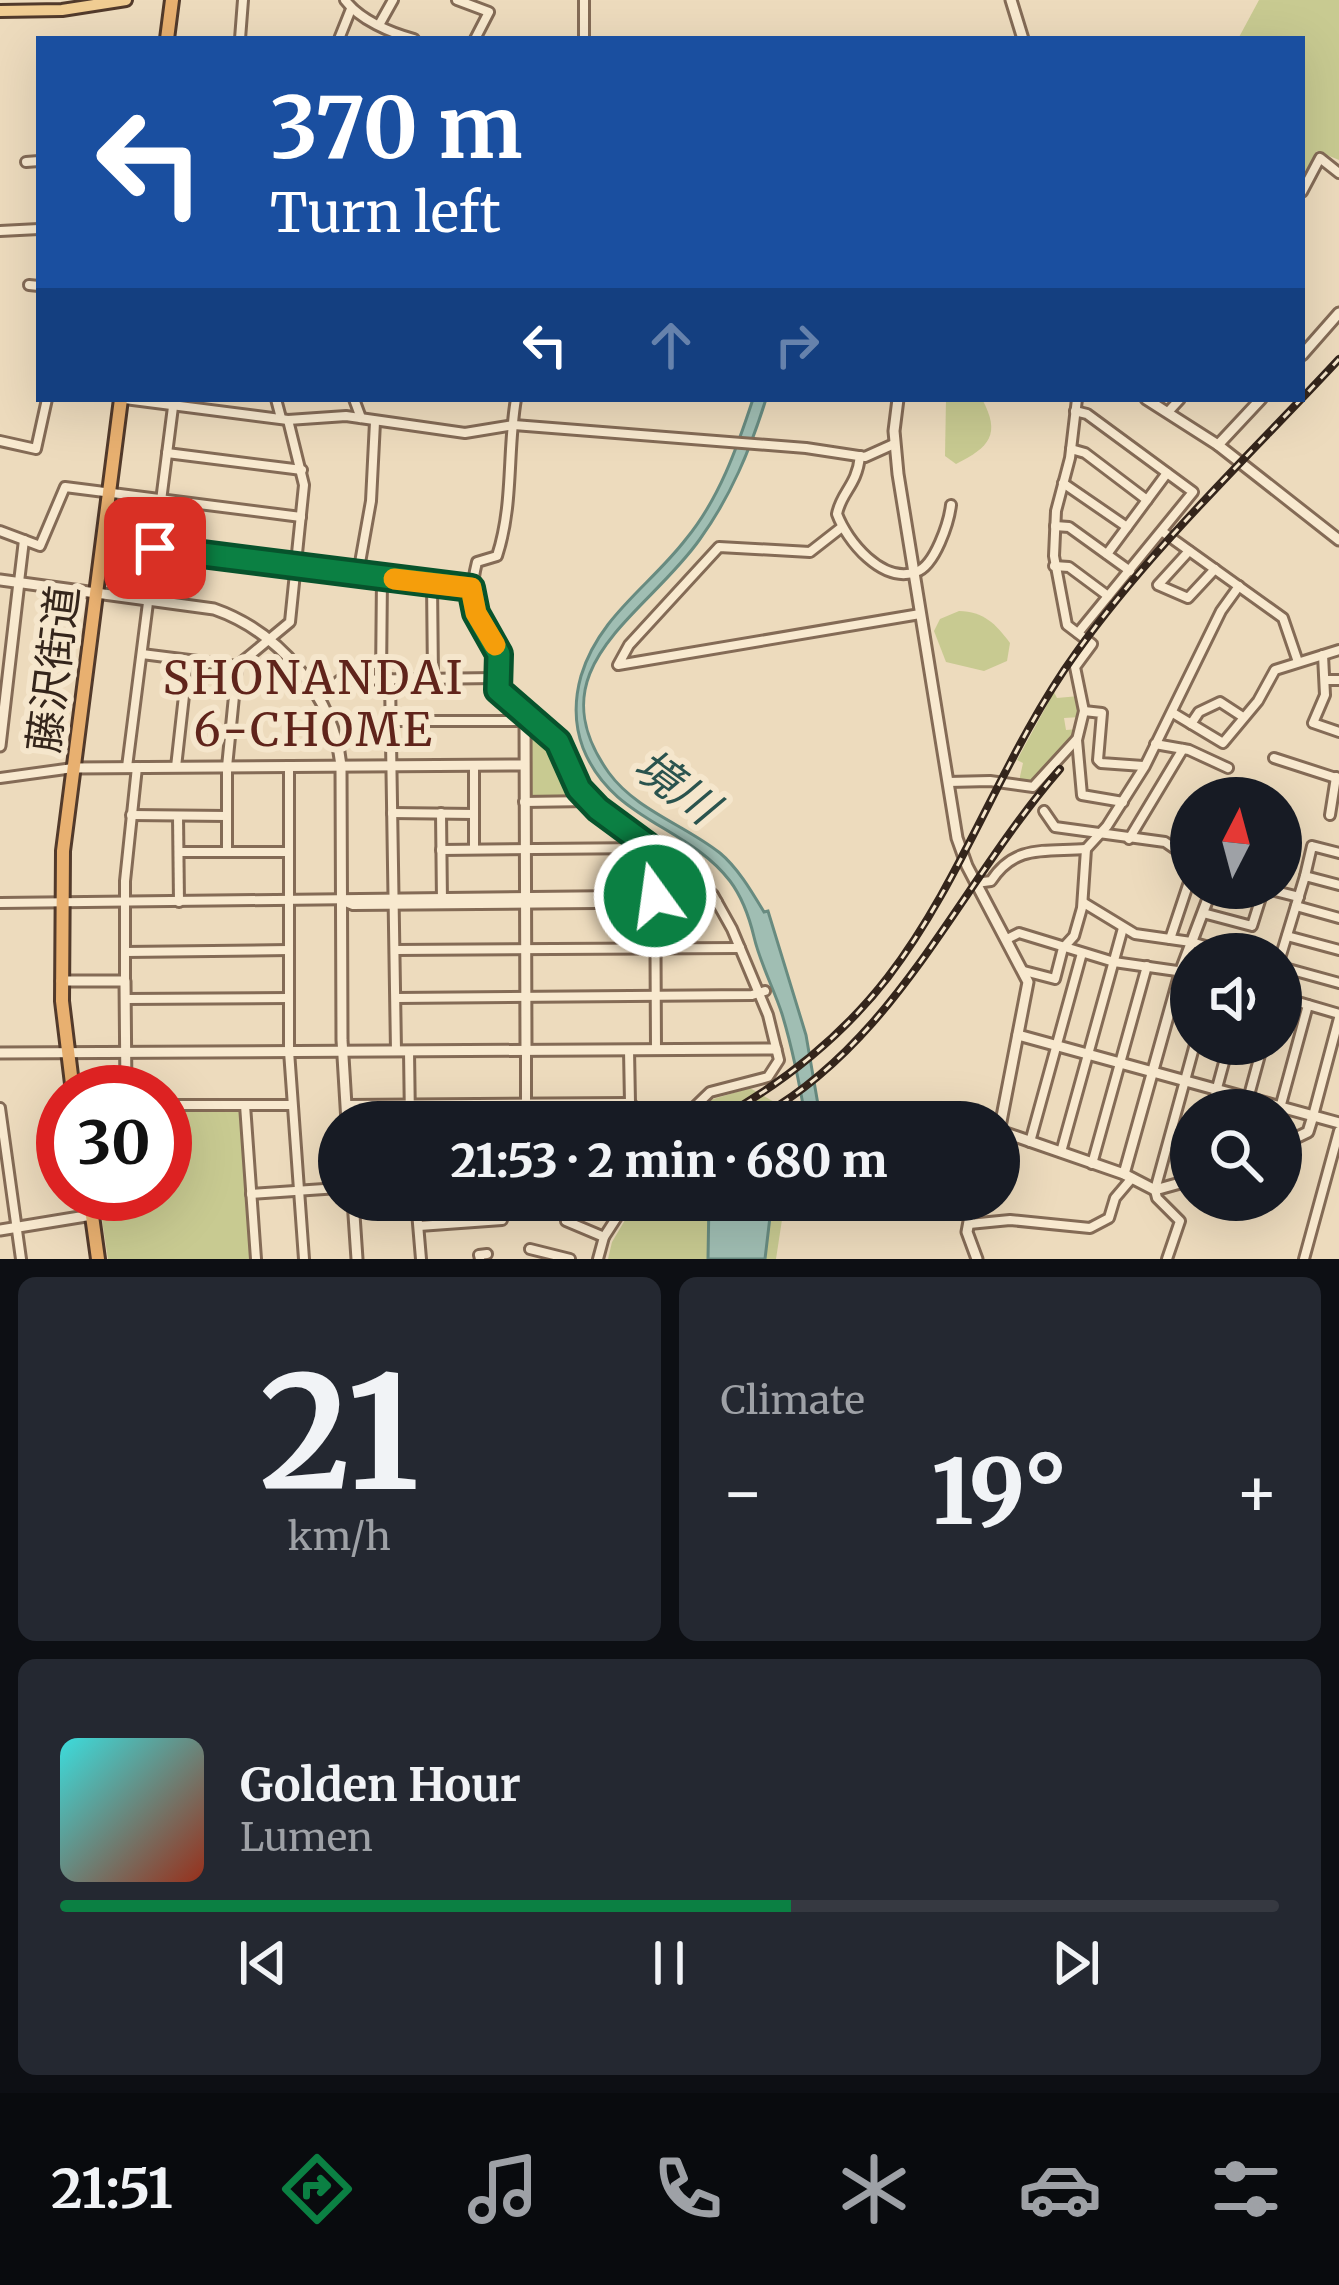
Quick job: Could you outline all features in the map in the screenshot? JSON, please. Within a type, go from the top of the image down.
[{"type":"highway","points":[[166,36],[172,0]]},
{"type":"highway","name":"藤沢街道","points":[[70,1065],[61,903],[73,768],[123,402]]},
{"type":"highway","points":[[93,1221],[98,1259]]},
{"type":"main road","points":[[0,9],[62,10],[126,0]]},
{"type":"main road","points":[[0,9],[88,1]]},
{"type":"street","points":[[240,36],[243,0]]},
{"type":"street","points":[[379,25],[393,0]]},
{"type":"street","points":[[457,0],[489,12],[477,36]]},
{"type":"street","points":[[584,0],[584,36]]},
{"type":"street","points":[[1011,0],[1022,36]]},
{"type":"street","points":[[340,36],[349,4],[396,36]]},
{"type":"street","points":[[1305,186],[1320,158],[1339,172]]},
{"type":"street","points":[[26,162],[36,161]]},
{"type":"street","points":[[0,231],[36,229]]},
{"type":"street","points":[[1305,352],[1339,313]]},
{"type":"street","points":[[0,441],[36,449],[46,402]]},
{"type":"street","points":[[126,1065],[124,903],[132,767],[174,402],[284,419],[362,418],[465,434],[514,425],[860,456],[894,443]]},
{"type":"street","points":[[220,411],[222,402]]},
{"type":"street","points":[[227,852],[227,767],[237,666],[290,622],[297,565],[302,470],[277,402]]},
{"type":"street","points":[[355,402],[362,418]]},
{"type":"street","points":[[516,402],[513,470],[502,540],[497,556],[477,562],[471,588],[476,613],[499,654],[496,678],[506,700],[558,742],[566,765],[590,801],[652,850],[685,869],[715,899],[761,992],[779,1060],[768,1077],[710,1092],[701,1101]]},
{"type":"street","points":[[898,402],[894,443],[957,838],[1024,971],[1028,990],[1005,1101]]},
{"type":"street","points":[[1076,402],[1055,526],[1054,566],[1066,625],[1092,644],[1075,667],[1084,711],[1077,740],[1082,795],[1123,802]]},
{"type":"street","points":[[1151,402],[1218,445],[1339,540]]},
{"type":"street","points":[[1168,412],[1177,402]]},
{"type":"street","points":[[1218,445],[1258,402]]},
{"type":"street","points":[[1075,411],[1088,414],[1193,492],[1078,633]]},
{"type":"street","points":[[358,574],[371,501],[375,422]]},
{"type":"street","points":[[1071,448],[1085,453],[1147,500]]},
{"type":"street","points":[[167,453],[302,470]]},
{"type":"street","points":[[860,456],[857,478],[837,508],[842,527],[879,567],[914,574],[922,568],[947,529],[951,505]]},
{"type":"street","points":[[1107,554],[1167,473]]},
{"type":"street","points":[[1063,483],[1127,527]]},
{"type":"street","points":[[0,531],[40,546],[65,487],[302,517]]},
{"type":"street","points":[[1055,526],[1069,526],[1130,572]]},
{"type":"street","points":[[842,527],[810,552],[719,547],[629,645],[618,665],[920,614]]},
{"type":"street","points":[[1163,532],[1287,622],[1298,662]]},
{"type":"street","points":[[0,746],[5,667],[16,618],[24,540]]},
{"type":"street","points":[[155,548],[471,588]]},
{"type":"street","points":[[1189,550],[1158,585],[1188,598],[1215,569]]},
{"type":"street","points":[[1054,566],[1069,567],[1108,596]]},
{"type":"street","points":[[382,577],[391,721],[395,1051]]},
{"type":"street","points":[[0,580],[214,609],[246,622],[268,638],[320,698],[334,728],[340,766],[346,1101]]},
{"type":"street","points":[[432,584],[433,679]]},
{"type":"street","points":[[1024,971],[1055,979],[1064,949],[1074,936],[1086,849],[1144,766],[1221,611],[1239,586]]},
{"type":"street","points":[[0,620],[16,618]]},
{"type":"street","points":[[1173,712],[1223,742],[1270,685],[1274,670],[1339,650]]},
{"type":"street","points":[[142,654],[237,666]]},
{"type":"street","points":[[1324,655],[1327,680],[1313,723],[1339,732]]},
{"type":"street","points":[[176,767],[188,660]]},
{"type":"street","points":[[320,698],[340,680],[496,678]]},
{"type":"street","points":[[1327,680],[1339,680]]},
{"type":"street","points":[[1191,724],[1198,712],[1220,702],[1243,717]]},
{"type":"street","points":[[1084,711],[1102,713],[1101,763],[1144,766]]},
{"type":"street","points":[[391,721],[525,718]]},
{"type":"street","points":[[525,718],[526,1101]]},
{"type":"street","points":[[948,782],[1033,787],[1077,740]]},
{"type":"street","points":[[1155,744],[1183,749],[1228,768]]},
{"type":"street","points":[[1130,839],[1183,749]]},
{"type":"street","points":[[1274,758],[1337,778],[1330,815]]},
{"type":"street","points":[[0,778],[73,768],[524,765]]},
{"type":"street","points":[[289,766],[289,1051],[304,1259]]},
{"type":"street","points":[[474,766],[474,849]]},
{"type":"street","points":[[524,802],[590,801]]},
{"type":"street","points":[[1044,811],[1055,827],[1170,845]]},
{"type":"street","points":[[392,813],[474,814]]},
{"type":"street","points":[[441,813],[442,900]]},
{"type":"street","points":[[131,815],[227,816]]},
{"type":"street","points":[[178,816],[179,902]]},
{"type":"street","points":[[1302,885],[1312,846],[1339,853]]},
{"type":"street","points":[[976,883],[991,881],[1005,860],[1021,854],[1086,849]]},
{"type":"street","points":[[442,850],[652,850]]},
{"type":"street","points":[[652,850],[656,1049]]},
{"type":"street","points":[[178,853],[289,852]]},
{"type":"street","points":[[1304,876],[1339,885]]},
{"type":"street","points":[[0,903],[715,899]]},
{"type":"street","points":[[1082,902],[1135,934],[1170,939]]},
{"type":"street","points":[[1302,904],[1339,918]]},
{"type":"street","points":[[1195,933],[1204,909]]},
{"type":"street","points":[[1203,913],[1252,926],[1257,909]]},
{"type":"street","points":[[1061,1154],[1123,928]]},
{"type":"street","points":[[1007,939],[1019,933],[1114,962],[1170,969]]},
{"type":"street","points":[[1302,940],[1339,950]]},
{"type":"street","points":[[395,950],[740,948]]},
{"type":"street","points":[[125,952],[289,950]]},
{"type":"street","points":[[1030,1142],[1082,953]]},
{"type":"street","points":[[1092,1164],[1147,966]]},
{"type":"street","points":[[1302,973],[1339,983]]},
{"type":"street","points":[[62,982],[125,981]]},
{"type":"street","points":[[395,998],[761,992]]},
{"type":"street","points":[[125,999],[289,998]]},
{"type":"street","points":[[1302,1003],[1339,1016],[1313,1116],[1308,1132],[1302,1135]]},
{"type":"street","points":[[1284,1089],[1308,1005]]},
{"type":"street","points":[[967,1224],[1010,1220],[1090,1228],[1108,1217],[1128,1176],[1170,1020]]},
{"type":"street","points":[[1018,1035],[1216,1089],[1223,1065]]},
{"type":"street","points":[[629,1049],[630,1101]]},
{"type":"street","points":[[0,1053],[776,1049]]},
{"type":"street","points":[[409,1051],[409,1101]]},
{"type":"street","points":[[1167,1259],[1180,1221],[1155,1190],[1190,1065]]},
{"type":"street","points":[[192,1105],[292,1105]]},
{"type":"street","points":[[244,1105],[256,1259]]},
{"type":"street","points":[[0,1108],[4,1166],[21,1259]]},
{"type":"street","points":[[1302,1113],[1339,1127],[1304,1259]]},
{"type":"street","points":[[1020,1138],[1155,1190],[1170,1186]]},
{"type":"street","points":[[251,1194],[318,1190]]},
{"type":"street","points":[[0,1230],[57,1221]]},
{"type":"street","points":[[354,1221],[357,1259]]},
{"type":"street","points":[[418,1221],[421,1259]]},
{"type":"street","points":[[419,1226],[488,1221]]},
{"type":"street","points":[[568,1221],[604,1238]]},
{"type":"street","points":[[598,1259],[615,1221]]},
{"type":"street","points":[[968,1221],[977,1259]]},
{"type":"street","points":[[530,1249],[570,1259]]},
{"type":"green space","points":[[1259,0],[1339,0],[1339,160],[1317,151],[1305,173],[1305,36],[1240,36]]},
{"type":"green space","points":[[946,402],[984,402],[991,422],[989,438],[956,464],[945,456]]},
{"type":"green space","points":[[959,611],[982,616],[999,630],[1010,643],[1007,661],[984,671],[946,662],[934,631],[940,619]]},
{"type":"green space","points":[[1054,692],[1057,698],[1079,696],[1081,717],[1064,718],[1066,730],[1079,729],[1032,784],[1019,781],[1023,763],[1017,760]]},
{"type":"green space","points":[[529,722],[546,738],[581,797],[529,798]]},
{"type":"green space","points":[[750,1088],[773,1101],[709,1101]]},
{"type":"green space","points":[[240,1108],[254,1259],[108,1259],[102,1221],[192,1221],[192,1109]]},
{"type":"green space","points":[[624,1221],[782,1221],[776,1259],[608,1259]]},
{"type":"water","points":[[752,402],[765,402],[721,506],[677,567],[606,645],[590,673],[584,703],[589,736],[620,786],[720,853],[764,912],[768,911],[806,1035],[817,1101],[802,1101],[782,1014],[734,887],[713,862],[612,792],[583,748],[577,721],[579,685],[600,636],[698,524],[726,472]]},
{"type":"water","points":[[709,1221],[770,1221],[765,1259],[708,1259]]},
{"type":"railway","points":[[1305,395],[1339,359]]},
{"type":"railway","points":[[747,1101],[808,1059],[888,977],[939,899],[1027,732],[1076,653],[1169,539],[1298,402]]},
{"type":"railway","points":[[783,1101],[845,1052],[885,1008],[1060,769]]},
{"type":"slow traffic","points":[[394,579],[471,588],[476,613],[495,645]]},
{"type":"district","name":"SHONANDAI 6-CHOME","points":[[314,704]]},
{"type":"route","points":[[155,548],[471,588],[476,613],[499,654],[498,690],[558,742],[579,789],[598,809],[655,851],[655,896]]},
{"type":"water label","name":"境川","points":[[676,786]]}]
